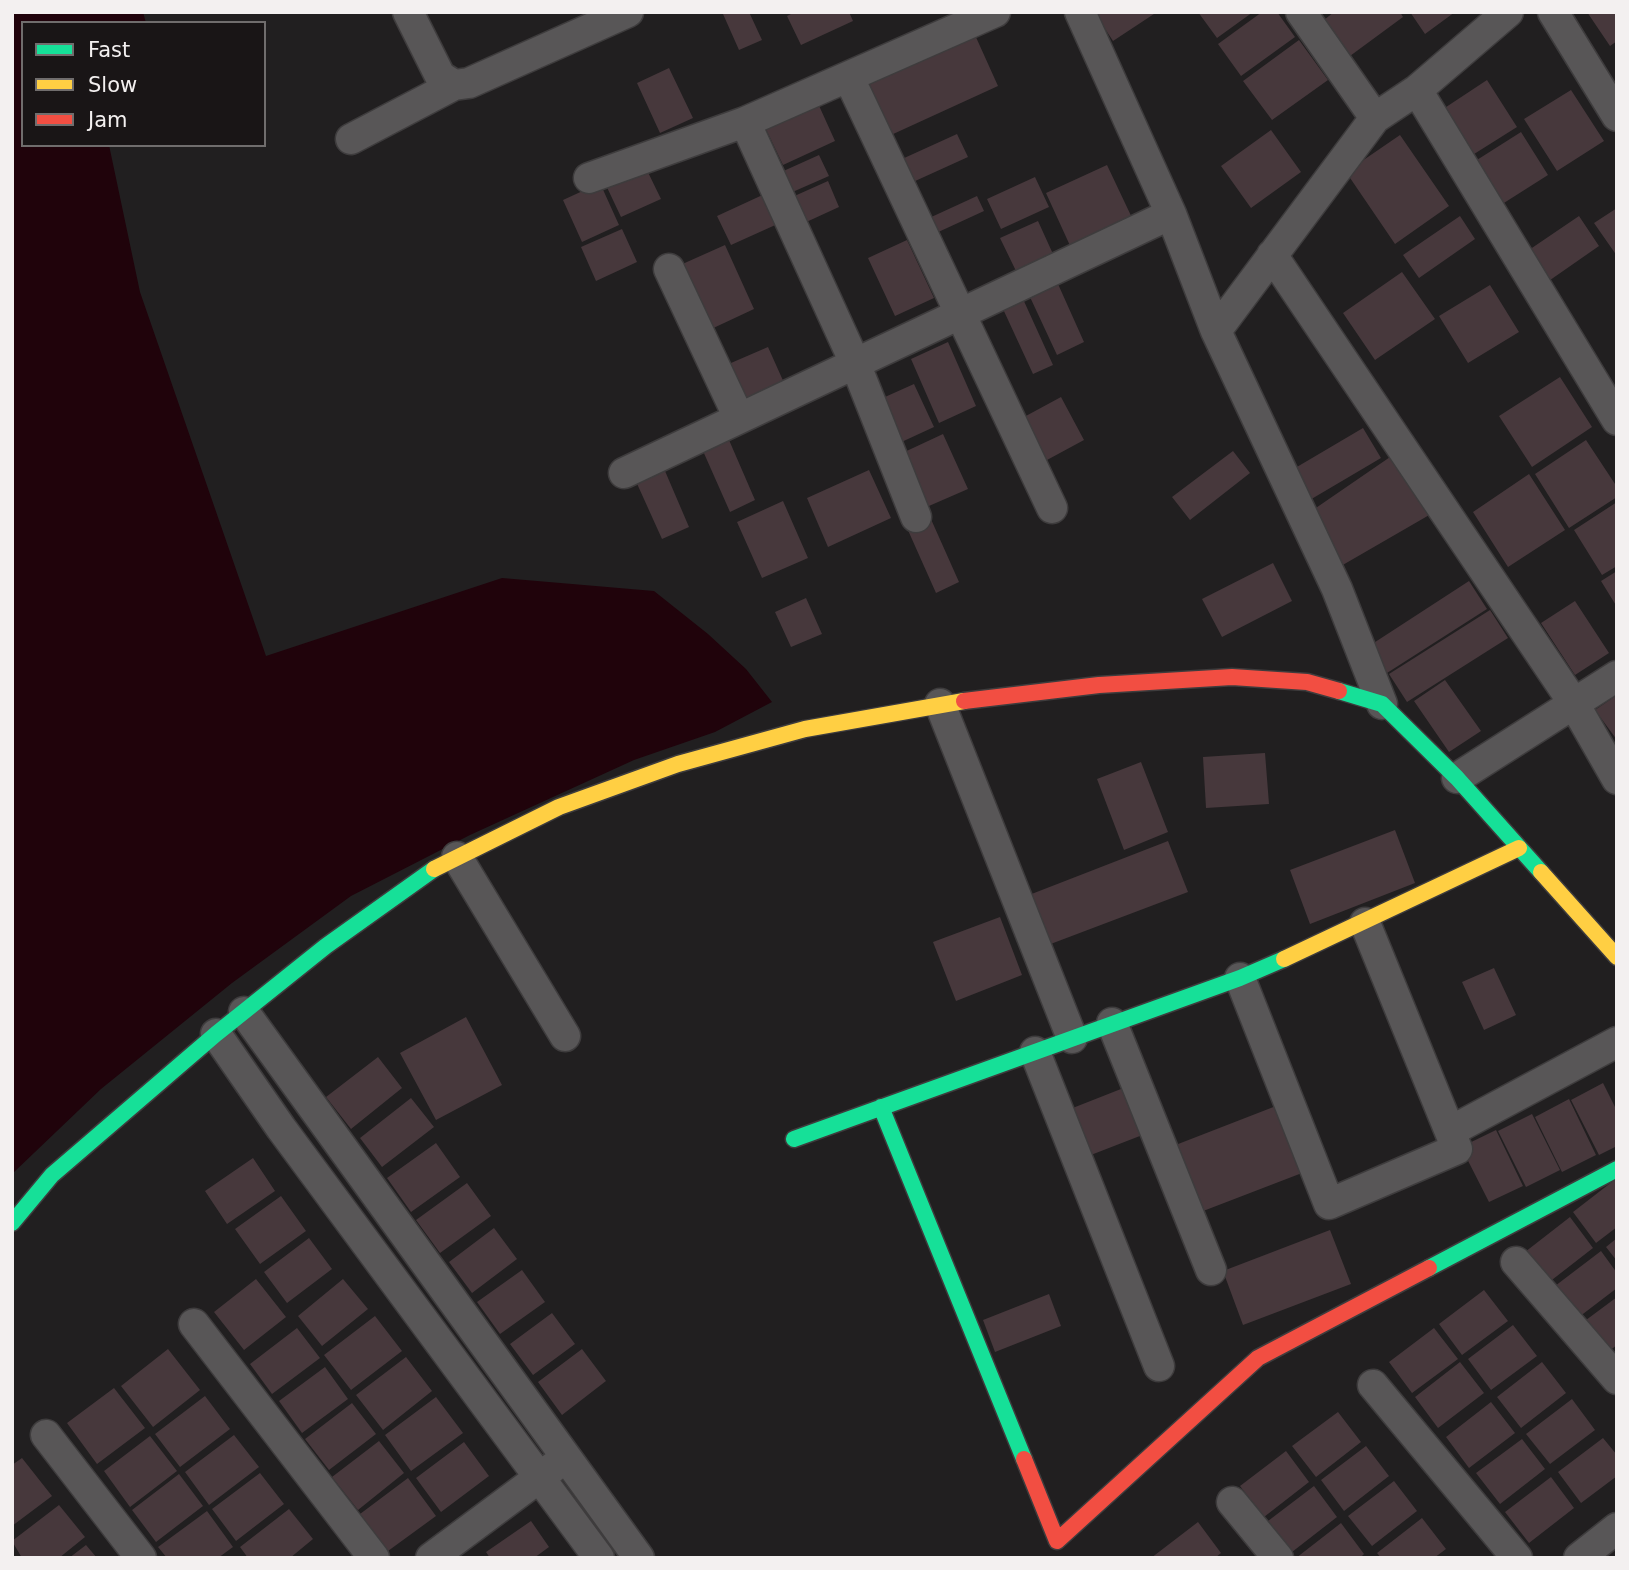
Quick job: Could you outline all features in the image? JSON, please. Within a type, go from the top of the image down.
[{"type":"street","points":[[408,12],[440,76],[454,85]]},
{"type":"street","points":[[351,139],[454,85],[469,83],[510,66],[628,12]]},
{"type":"street","points":[[589,178],[745,122],[995,12]]},
{"type":"street","points":[[1080,12],[1171,214],[1216,331],[1337,589],[1382,704],[1457,778],[1617,957]]},
{"type":"street","points":[[1301,12],[1375,118]]},
{"type":"street","points":[[1216,331],[1375,118],[1417,90],[1508,12]]},
{"type":"street","points":[[1553,12],[1617,116]]},
{"type":"street","points":[[849,78],[1052,508]]},
{"type":"street","points":[[1417,90],[1617,420]]},
{"type":"street","points":[[745,122],[855,363],[916,517]]},
{"type":"street","points":[[624,473],[1171,214]]},
{"type":"street","points":[[1272,255],[1573,702],[1617,779]]},
{"type":"street","points":[[669,269],[739,418]]},
{"type":"street","points":[[12,1223],[52,1175],[216,1034],[326,946],[429,872],[559,807],[678,764],[804,729],[940,704],[1099,685],[1233,677],[1307,682],[1382,704]]},
{"type":"street","points":[[1457,778],[1573,702],[1617,677]]},
{"type":"street","points":[[940,704],[1072,1038]]},
{"type":"street","points":[[793,1139],[1240,978],[1365,923],[1519,848]]},
{"type":"street","points":[[457,858],[565,1037]]},
{"type":"street","points":[[1240,978],[1329,1204],[1457,1149],[1365,923]]},
{"type":"street","points":[[244,1012],[564,1458],[639,1558]]},
{"type":"street","points":[[1112,1023],[1211,1270]]},
{"type":"street","points":[[216,1034],[281,1128],[599,1558]]},
{"type":"street","points":[[1451,1131],[1617,1042]]},
{"type":"street","points":[[1035,1052],[1159,1366]]},
{"type":"street","points":[[881,1107],[1056,1541],[1258,1358],[1617,1169]]},
{"type":"street","points":[[1516,1262],[1617,1379]]},
{"type":"street","points":[[194,1324],[374,1558]]},
{"type":"street","points":[[1373,1385],[1517,1558]]},
{"type":"street","points":[[46,1434],[141,1558]]},
{"type":"street","points":[[431,1558],[564,1458]]},
{"type":"street","points":[[1232,1502],[1278,1558]]},
{"type":"street","points":[[1579,1558],[1617,1528]]},
{"type":"shaded area","points":[[12,12],[143,12],[145,21],[21,21],[21,147],[109,147],[140,292],[266,656],[502,578],[654,591],[708,634],[746,669],[772,702],[715,732],[634,760],[470,835],[351,896],[232,983],[101,1089],[12,1174]]},
{"type":"building","points":[[749,12],[762,40],[739,50],[723,14]]},
{"type":"building","points":[[795,12],[849,12],[853,21],[801,45],[787,16]]},
{"type":"building","points":[[1094,12],[1157,12],[1113,41]]},
{"type":"building","points":[[1198,12],[1253,12],[1217,38]]},
{"type":"building","points":[[1262,12],[1277,12],[1295,37],[1241,76],[1218,44]]},
{"type":"building","points":[[1334,12],[1400,12],[1403,17],[1350,56],[1324,20]]},
{"type":"building","points":[[1410,12],[1455,12],[1425,34]]},
{"type":"building","points":[[1587,12],[1617,12],[1617,41],[1610,46]]},
{"type":"building","points":[[975,35],[998,86],[891,135],[868,84]]},
{"type":"building","points":[[1299,40],[1328,80],[1272,120],[1243,81]]},
{"type":"building","points":[[669,68],[693,118],[660,133],[637,83]]},
{"type":"building","points":[[1487,80],[1517,127],[1463,161],[1434,115]]},
{"type":"building","points":[[1571,90],[1604,141],[1557,171],[1524,119]]},
{"type":"building","points":[[816,99],[835,141],[783,165],[763,123]]},
{"type":"building","points":[[1271,130],[1301,172],[1251,208],[1221,166]]},
{"type":"building","points":[[1521,132],[1548,175],[1496,208],[1469,165]]},
{"type":"building","points":[[957,134],[968,157],[913,182],[902,159]]},
{"type":"building","points":[[1400,135],[1449,206],[1395,244],[1346,172]]},
{"type":"building","points":[[819,155],[829,176],[788,194],[779,173]]},
{"type":"building","points":[[643,162],[661,199],[621,217],[604,181]]},
{"type":"building","points":[[1107,165],[1134,222],[1072,250],[1046,193]]},
{"type":"building","points":[[1035,177],[1049,207],[1001,229],[987,199]]},
{"type":"building","points":[[828,181],[839,207],[802,224],[790,198]]},
{"type":"building","points":[[600,183],[619,225],[582,242],[563,200]]},
{"type":"building","points":[[769,192],[782,222],[731,245],[717,216]]},
{"type":"building","points":[[977,196],[984,211],[934,234],[927,219]]},
{"type":"building","points":[[1617,208],[1617,256],[1594,223]]},
{"type":"building","points":[[1460,216],[1475,239],[1419,278],[1403,255]]},
{"type":"building","points":[[1579,216],[1599,246],[1543,285],[1523,254]]},
{"type":"building","points":[[1038,221],[1053,254],[1016,271],[1000,238]]},
{"type":"building","points":[[622,229],[637,262],[596,281],[581,247]]},
{"type":"building","points":[[907,240],[934,298],[895,316],[868,258]]},
{"type":"building","points":[[725,245],[754,309],[707,331],[678,266]]},
{"type":"building","points":[[1402,272],[1435,319],[1375,360],[1343,313]]},
{"type":"building","points":[[1058,284],[1084,342],[1057,355],[1030,297]]},
{"type":"building","points":[[1490,285],[1519,332],[1468,363],[1439,316]]},
{"type":"building","points":[[1023,299],[1053,365],[1033,374],[1003,309]]},
{"type":"building","points":[[948,342],[976,406],[939,423],[911,359]]},
{"type":"building","points":[[768,347],[785,385],[741,405],[724,366]]},
{"type":"building","points":[[1560,377],[1592,427],[1532,467],[1499,416]]},
{"type":"building","points":[[914,384],[934,427],[895,445],[876,401]]},
{"type":"building","points":[[1061,397],[1084,440],[1047,460],[1024,417]]},
{"type":"building","points":[[1363,428],[1381,458],[1303,504],[1285,474]]},
{"type":"building","points":[[943,434],[968,489],[922,509],[898,455]]},
{"type":"building","points":[[729,440],[755,500],[730,512],[703,451]]},
{"type":"building","points":[[1586,440],[1617,487],[1617,497],[1569,528],[1535,474]]},
{"type":"building","points":[[1233,451],[1250,473],[1190,520],[1172,497]]},
{"type":"building","points":[[1393,455],[1431,514],[1341,566],[1310,512]]},
{"type":"building","points":[[662,464],[689,527],[662,539],[634,477]]},
{"type":"building","points":[[869,470],[891,518],[828,547],[807,498]]},
{"type":"building","points":[[1529,474],[1565,530],[1508,567],[1473,512]]},
{"type":"building","points":[[783,501],[808,558],[762,578],[737,522]]},
{"type":"building","points":[[1617,502],[1617,566],[1602,575],[1574,530]]},
{"type":"building","points":[[930,517],[959,582],[936,593],[907,528]]},
{"type":"building","points":[[1273,563],[1292,601],[1222,637],[1202,599]]},
{"type":"building","points":[[1617,571],[1617,607],[1601,581]]},
{"type":"building","points":[[1469,581],[1487,609],[1387,673],[1369,646]]},
{"type":"building","points":[[806,598],[822,634],[791,647],[775,612]]},
{"type":"building","points":[[1575,601],[1609,653],[1575,675],[1541,623]]},
{"type":"building","points":[[1490,610],[1508,638],[1407,702],[1389,674]]},
{"type":"building","points":[[1445,680],[1481,731],[1449,752],[1414,701]]},
{"type":"building","points":[[1617,695],[1617,740],[1595,710]]},
{"type":"building","points":[[1265,753],[1269,804],[1206,808],[1203,757]]},
{"type":"building","points":[[1141,762],[1168,832],[1124,850],[1097,779]]},
{"type":"building","points":[[1395,830],[1415,883],[1310,924],[1290,870]]},
{"type":"building","points":[[1168,841],[1188,892],[1048,945],[1029,895]]},
{"type":"building","points":[[1000,917],[1022,975],[956,1001],[933,942]]},
{"type":"building","points":[[1494,968],[1516,1015],[1484,1030],[1462,982]]},
{"type":"building","points":[[466,1017],[502,1085],[436,1120],[400,1053]]},
{"type":"building","points":[[378,1057],[402,1088],[351,1129],[326,1097]]},
{"type":"building","points":[[1603,1083],[1617,1111],[1617,1146],[1599,1155],[1571,1100]]},
{"type":"building","points":[[1126,1087],[1145,1134],[1078,1160],[1060,1113]]},
{"type":"building","points":[[411,1098],[434,1127],[382,1167],[360,1138]]},
{"type":"building","points":[[1569,1099],[1596,1155],[1562,1172],[1535,1117]]},
{"type":"building","points":[[1276,1106],[1302,1173],[1198,1213],[1173,1146]]},
{"type":"building","points":[[1532,1114],[1560,1170],[1526,1187],[1498,1131]]},
{"type":"building","points":[[1496,1130],[1523,1186],[1489,1202],[1461,1147]]},
{"type":"building","points":[[436,1143],[460,1177],[411,1212],[387,1178]]},
{"type":"building","points":[[253,1158],[275,1191],[227,1224],[205,1191]]},
{"type":"building","points":[[1617,1178],[1617,1227],[1596,1243],[1573,1212]]},
{"type":"building","points":[[467,1183],[491,1216],[440,1253],[416,1220]]},
{"type":"building","points":[[281,1196],[306,1231],[260,1264],[235,1229]]},
{"type":"building","points":[[1570,1217],[1593,1248],[1548,1283],[1525,1252]]},
{"type":"building","points":[[494,1228],[517,1259],[472,1293],[449,1262]]},
{"type":"building","points":[[1330,1230],[1351,1284],[1243,1325],[1223,1271]]},
{"type":"building","points":[[309,1238],[332,1269],[287,1303],[264,1272]]},
{"type":"building","points":[[1617,1238],[1617,1261],[1606,1247]]},
{"type":"building","points":[[1601,1251],[1617,1273],[1617,1288],[1579,1317],[1555,1286]]},
{"type":"building","points":[[522,1270],[545,1302],[500,1334],[477,1302]]},
{"type":"building","points":[[256,1279],[286,1317],[244,1350],[214,1312]]},
{"type":"building","points":[[343,1279],[368,1309],[322,1346],[298,1316]]},
{"type":"building","points":[[1484,1290],[1508,1321],[1462,1355],[1439,1324]]},
{"type":"building","points":[[1049,1294],[1061,1326],[995,1352],[983,1320]]},
{"type":"building","points":[[1617,1297],[1617,1345],[1605,1354],[1582,1323]]},
{"type":"building","points":[[552,1313],[575,1344],[533,1375],[510,1344]]},
{"type":"building","points":[[375,1316],[402,1351],[351,1390],[324,1355]]},
{"type":"building","points":[[1513,1325],[1537,1356],[1491,1390],[1468,1359]]},
{"type":"building","points":[[297,1328],[320,1358],[272,1394],[250,1364]]},
{"type":"building","points":[[1434,1328],[1458,1359],[1412,1393],[1389,1362]]},
{"type":"building","points":[[168,1349],[200,1390],[153,1427],[121,1386]]},
{"type":"building","points":[[582,1349],[606,1381],[562,1415],[538,1382]]},
{"type":"building","points":[[406,1357],[432,1391],[383,1430],[356,1395]]},
{"type":"building","points":[[1460,1362],[1484,1393],[1438,1428],[1415,1397]]},
{"type":"building","points":[[1542,1362],[1566,1393],[1521,1428],[1497,1397]]},
{"type":"building","points":[[325,1367],[348,1399],[302,1433],[279,1401]]},
{"type":"building","points":[[114,1388],[145,1428],[97,1464],[67,1423]]},
{"type":"building","points":[[205,1396],[230,1429],[180,1467],[155,1434]]},
{"type":"building","points":[[436,1397],[463,1433],[411,1471],[385,1435]]},
{"type":"building","points":[[1572,1399],[1595,1430],[1550,1464],[1526,1434]]},
{"type":"building","points":[[1491,1402],[1515,1433],[1469,1468],[1446,1437]]},
{"type":"building","points":[[352,1403],[376,1434],[329,1470],[305,1439]]},
{"type":"building","points":[[1338,1412],[1361,1442],[1316,1477],[1292,1446]]},
{"type":"building","points":[[234,1435],[259,1467],[209,1505],[185,1472]]},
{"type":"building","points":[[150,1436],[177,1471],[130,1507],[104,1471]]},
{"type":"building","points":[[1603,1438],[1617,1455],[1617,1476],[1581,1503],[1558,1472]]},
{"type":"building","points":[[1522,1439],[1545,1469],[1500,1504],[1476,1473]]},
{"type":"building","points":[[379,1441],[404,1473],[358,1510],[332,1477]]},
{"type":"building","points":[[464,1442],[489,1476],[441,1512],[416,1478]]},
{"type":"building","points":[[1366,1446],[1389,1476],[1344,1511],[1321,1480]]},
{"type":"building","points":[[1286,1451],[1309,1482],[1264,1517],[1240,1486]]},
{"type":"building","points":[[22,1458],[52,1496],[12,1526],[12,1465]]},
{"type":"building","points":[[260,1473],[284,1504],[236,1541],[212,1509]]},
{"type":"building","points":[[179,1474],[203,1506],[156,1542],[132,1510]]},
{"type":"building","points":[[1551,1477],[1574,1508],[1529,1543],[1505,1512]]},
{"type":"building","points":[[408,1478],[436,1516],[388,1551],[360,1514]]},
{"type":"building","points":[[1394,1481],[1417,1511],[1372,1546],[1348,1516]]},
{"type":"building","points":[[1314,1486],[1337,1517],[1292,1552],[1268,1521]]},
{"type":"building","points":[[59,1505],[85,1537],[59,1558],[22,1558],[12,1541]]},
{"type":"building","points":[[289,1509],[313,1539],[290,1558],[248,1558],[240,1547]]},
{"type":"building","points":[[207,1511],[233,1547],[218,1558],[167,1558],[158,1547]]},
{"type":"building","points":[[1422,1518],[1446,1549],[1434,1558],[1381,1558],[1377,1553]]},
{"type":"building","points":[[531,1521],[549,1547],[534,1558],[490,1558],[486,1552]]},
{"type":"building","points":[[1198,1522],[1221,1553],[1215,1558],[1151,1558]]},
{"type":"building","points":[[1341,1523],[1364,1554],[1360,1558],[1296,1558]]},
{"type":"building","points":[[86,1545],[97,1558],[69,1558]]},
{"type":"traffic: fast","points":[[1339,691],[1382,704],[1457,778],[1541,872]]},
{"type":"traffic: fast","points":[[12,1223],[52,1175],[216,1034],[326,946],[434,869]]},
{"type":"traffic: fast","points":[[794,1139],[1240,978],[1284,959]]},
{"type":"traffic: fast","points":[[881,1107],[1024,1459]]},
{"type":"traffic: fast","points":[[1429,1268],[1617,1169]]},
{"type":"traffic: slow","points":[[434,869],[559,807],[678,764],[805,729],[964,701]]},
{"type":"traffic: slow","points":[[1284,959],[1519,848]]},
{"type":"traffic: slow","points":[[1541,872],[1617,957]]},
{"type":"traffic: jam","points":[[964,701],[1099,685],[1232,677],[1307,682],[1339,691]]},
{"type":"traffic: jam","points":[[1024,1459],[1057,1541],[1258,1358],[1429,1268]]}]
